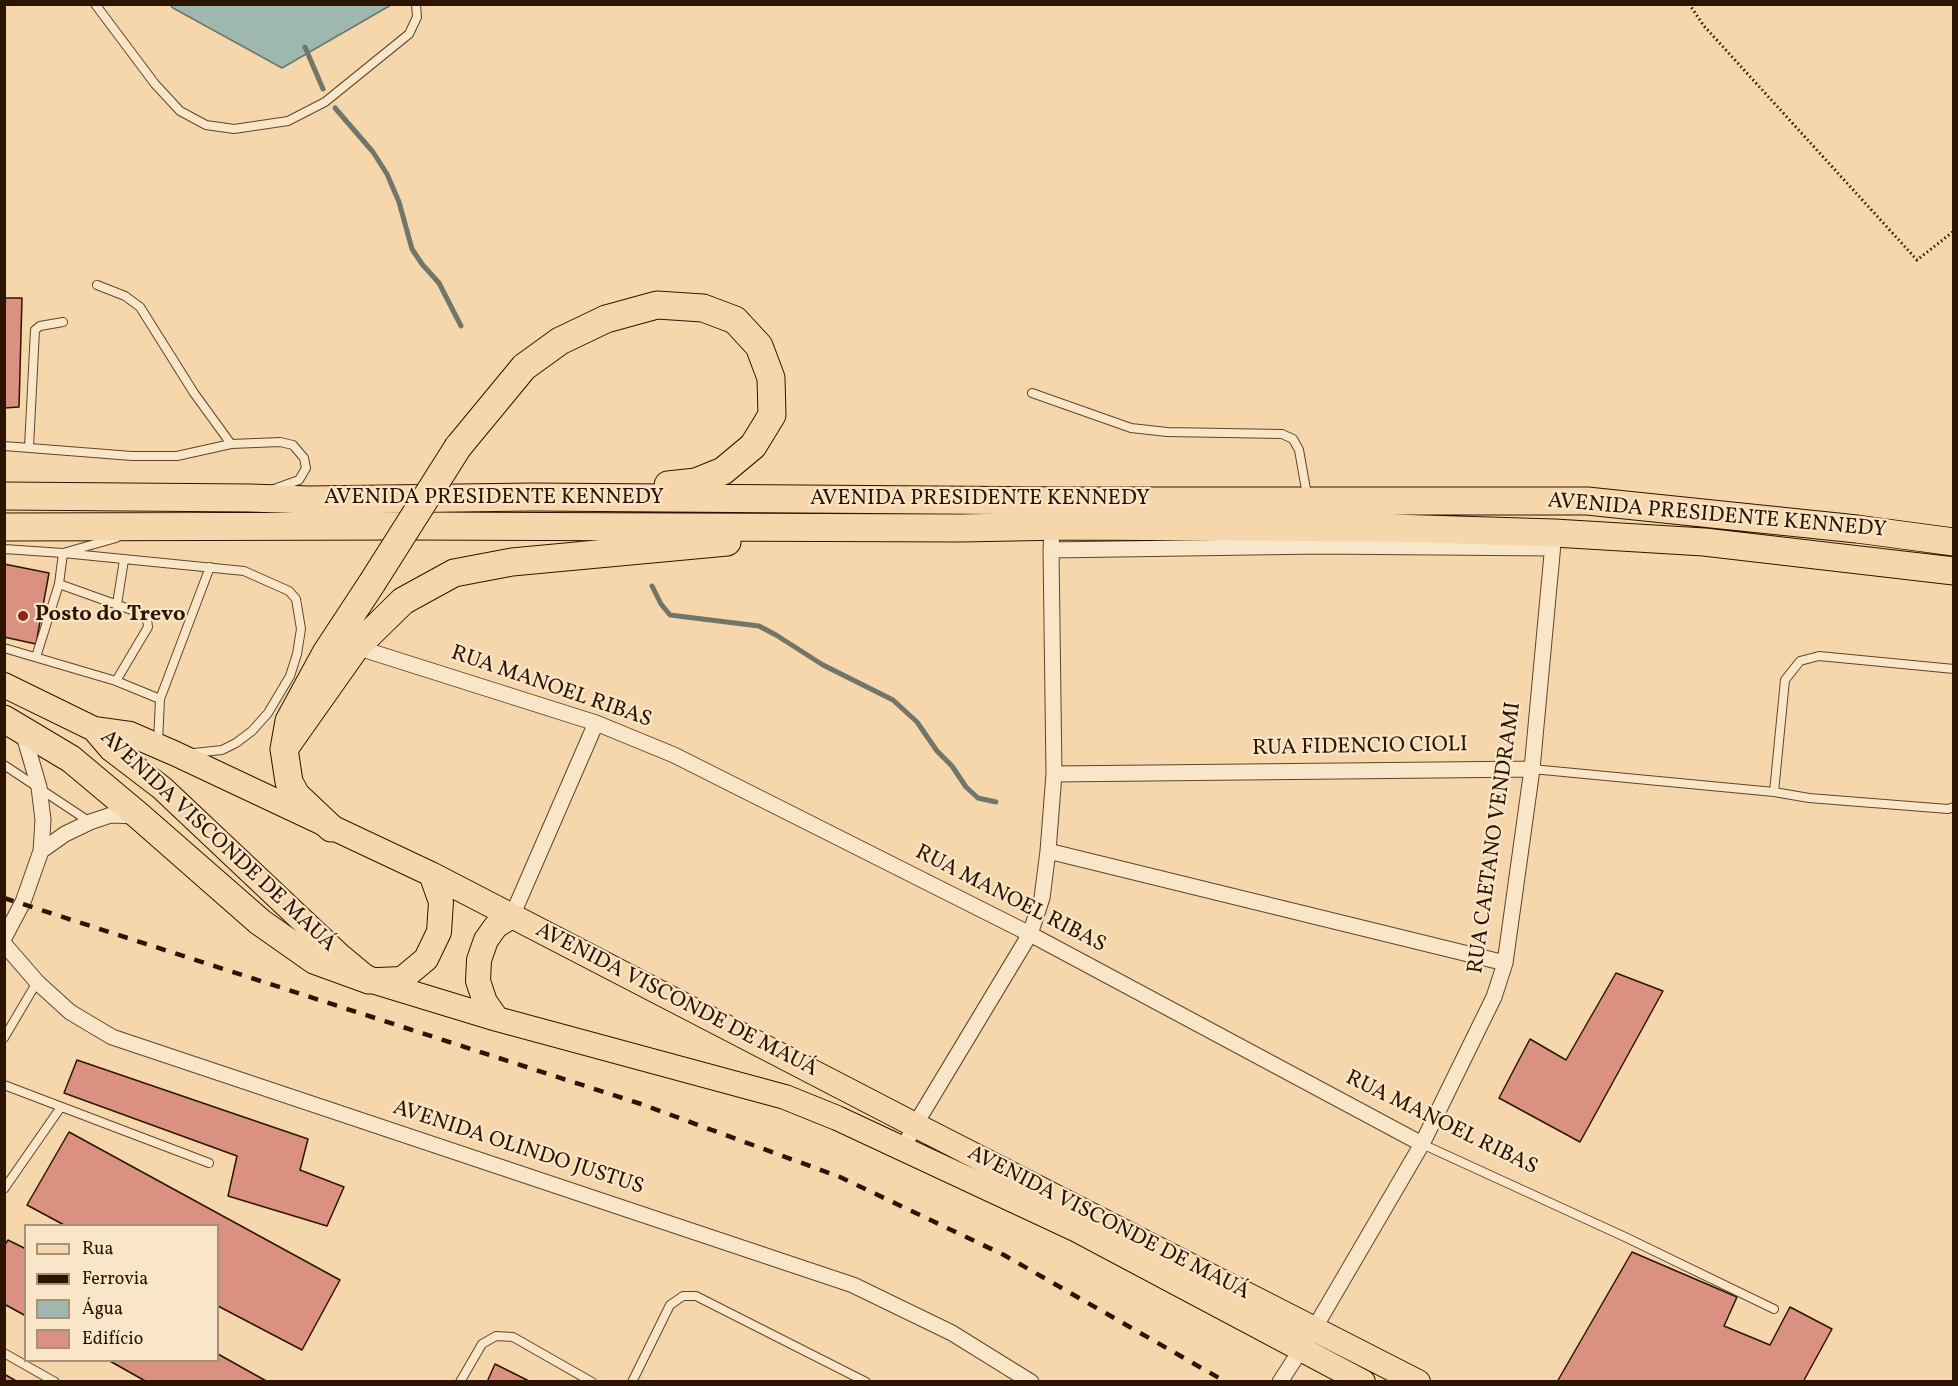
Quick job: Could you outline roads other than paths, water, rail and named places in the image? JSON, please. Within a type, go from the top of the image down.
[{"type":"highway","points":[[331,828],[296,795],[289,782],[284,749],[289,721],[326,653],[458,447],[524,368],[560,341],[606,319],[657,305],[703,308],[735,320],[759,346],[771,378],[772,415],[753,446],[723,471],[696,483],[533,497]]},
{"type":"highway","name":"AVENIDA PRESIDENTE KENNEDY","points":[[12,492],[56,497],[309,500],[533,497],[1069,501],[1587,501],[1857,529],[1953,542]]},
{"type":"highway","name":"AVENIDA PRESIDENTE KENNEDY","points":[[4,527],[961,528],[1051,538],[1392,528],[1553,541],[1704,542],[1953,571]]},
{"type":"highway","points":[[284,749],[356,647],[403,601],[454,573],[512,562],[805,535],[961,528]]},
{"type":"highway","points":[[13,724],[71,759],[260,922],[314,960],[369,980]]},
{"type":"main road","points":[[4,685],[83,724]]},
{"type":"main road","name":"AVENIDA VISCONDE DE MAUÁ","points":[[83,724],[130,734],[430,874],[1418,1382]]},
{"type":"main road","name":"AVENIDA VISCONDE DE MAUÁ","points":[[83,724],[162,788],[339,955],[369,980],[497,1019],[785,1097],[837,1118],[1077,1230],[1363,1382]]},
{"type":"main road","points":[[369,980],[402,979],[426,959],[439,932],[441,902],[430,874]]},
{"type":"main road","points":[[497,1019],[485,1002],[478,981],[479,960],[486,940],[496,926],[512,916]]},
{"type":"street","points":[[903,1149],[915,1125],[1030,934],[1042,898],[1054,774],[1051,538]]},
{"type":"street","name":"RUA CAETANO VENDRAMI","points":[[1280,1382],[1314,1329],[1422,1144],[1494,997],[1505,963],[1532,769],[1553,541]]},
{"type":"street","name":"RUA MANOEL RIBAS","points":[[356,647],[596,723],[674,755],[1030,934],[1422,1144]]},
{"type":"street","points":[[512,916],[596,723]]},
{"type":"street","points":[[4,938],[23,902],[41,851],[43,820],[39,787],[13,724]]},
{"type":"street","name":"RUA FIDENCIO CIOLI","points":[[1054,774],[1532,769]]},
{"type":"street","points":[[41,851],[65,834],[90,822],[111,815],[139,816]]},
{"type":"street","points":[[1048,851],[1505,963]]},
{"type":"street","name":"AVENIDA OLINDO JUSTUS","points":[[4,944],[37,982],[70,1012],[112,1037],[853,1285],[952,1333],[1031,1382]]},
{"type":"lane","points":[[95,4],[155,84],[180,111],[206,125],[234,129],[288,121],[325,102],[409,34],[417,17],[416,4]]},
{"type":"lane","points":[[97,285],[125,296],[140,307],[194,393],[231,444]]},
{"type":"lane","points":[[29,447],[35,330],[40,326],[63,322]]},
{"type":"lane","points":[[1032,393],[1131,428],[1167,432],[1282,434],[1293,439],[1299,450],[1307,500]]},
{"type":"lane","points":[[4,446],[132,456],[177,456],[231,444],[280,442],[293,445],[304,458],[306,468],[298,480],[250,498]]},
{"type":"lane","points":[[63,553],[152,527]]},
{"type":"lane","points":[[4,549],[63,553],[124,560],[210,567],[244,571],[289,591],[296,599],[301,629],[291,675],[268,713],[252,731],[222,750],[203,753],[167,750],[160,699],[210,567]]},
{"type":"lane","points":[[36,657],[59,584],[63,553]]},
{"type":"lane","points":[[117,604],[124,560]]},
{"type":"lane","points":[[59,584],[143,614],[147,619],[148,627],[116,681]]},
{"type":"lane","points":[[4,648],[116,681],[160,699]]},
{"type":"lane","points":[[1774,792],[1785,680],[1800,661],[1819,656],[1953,669]]},
{"type":"lane","points":[[4,765],[90,822]]},
{"type":"lane","name":"RUA FIDENCIO CIOLI","points":[[1532,769],[1774,792],[1809,798],[1948,809],[1953,807]]},
{"type":"lane","points":[[4,1038],[37,982]]},
{"type":"lane","points":[[4,1085],[209,1163]]},
{"type":"lane","points":[[4,1189],[61,1107]]},
{"type":"lane","name":"RUA MANOEL RIBAS","points":[[1422,1144],[1625,1237],[1774,1309]]},
{"type":"lane","points":[[632,1382],[670,1305],[682,1296],[696,1296],[866,1382]]},
{"type":"lane","points":[[460,1382],[482,1344],[496,1336],[513,1337],[592,1382]]},
{"type":"lane","points":[[4,1353],[55,1382]]},
{"type":"water","points":[[170,5],[391,5],[282,68]]},
{"type":"waterway","points":[[305,47],[323,89]]},
{"type":"waterway","points":[[335,108],[373,152],[387,174],[399,202],[412,249],[439,283],[461,326]]},
{"type":"waterway","points":[[652,586],[661,604],[670,615],[759,626],[823,665],[893,700],[917,722],[966,787],[978,798],[996,802]]},
{"type":"railway","points":[[4,898],[641,1104],[840,1177],[1004,1255],[1226,1382]]},
{"type":"place","name":"Posto do Trevo","points":[[23,616]]}]
